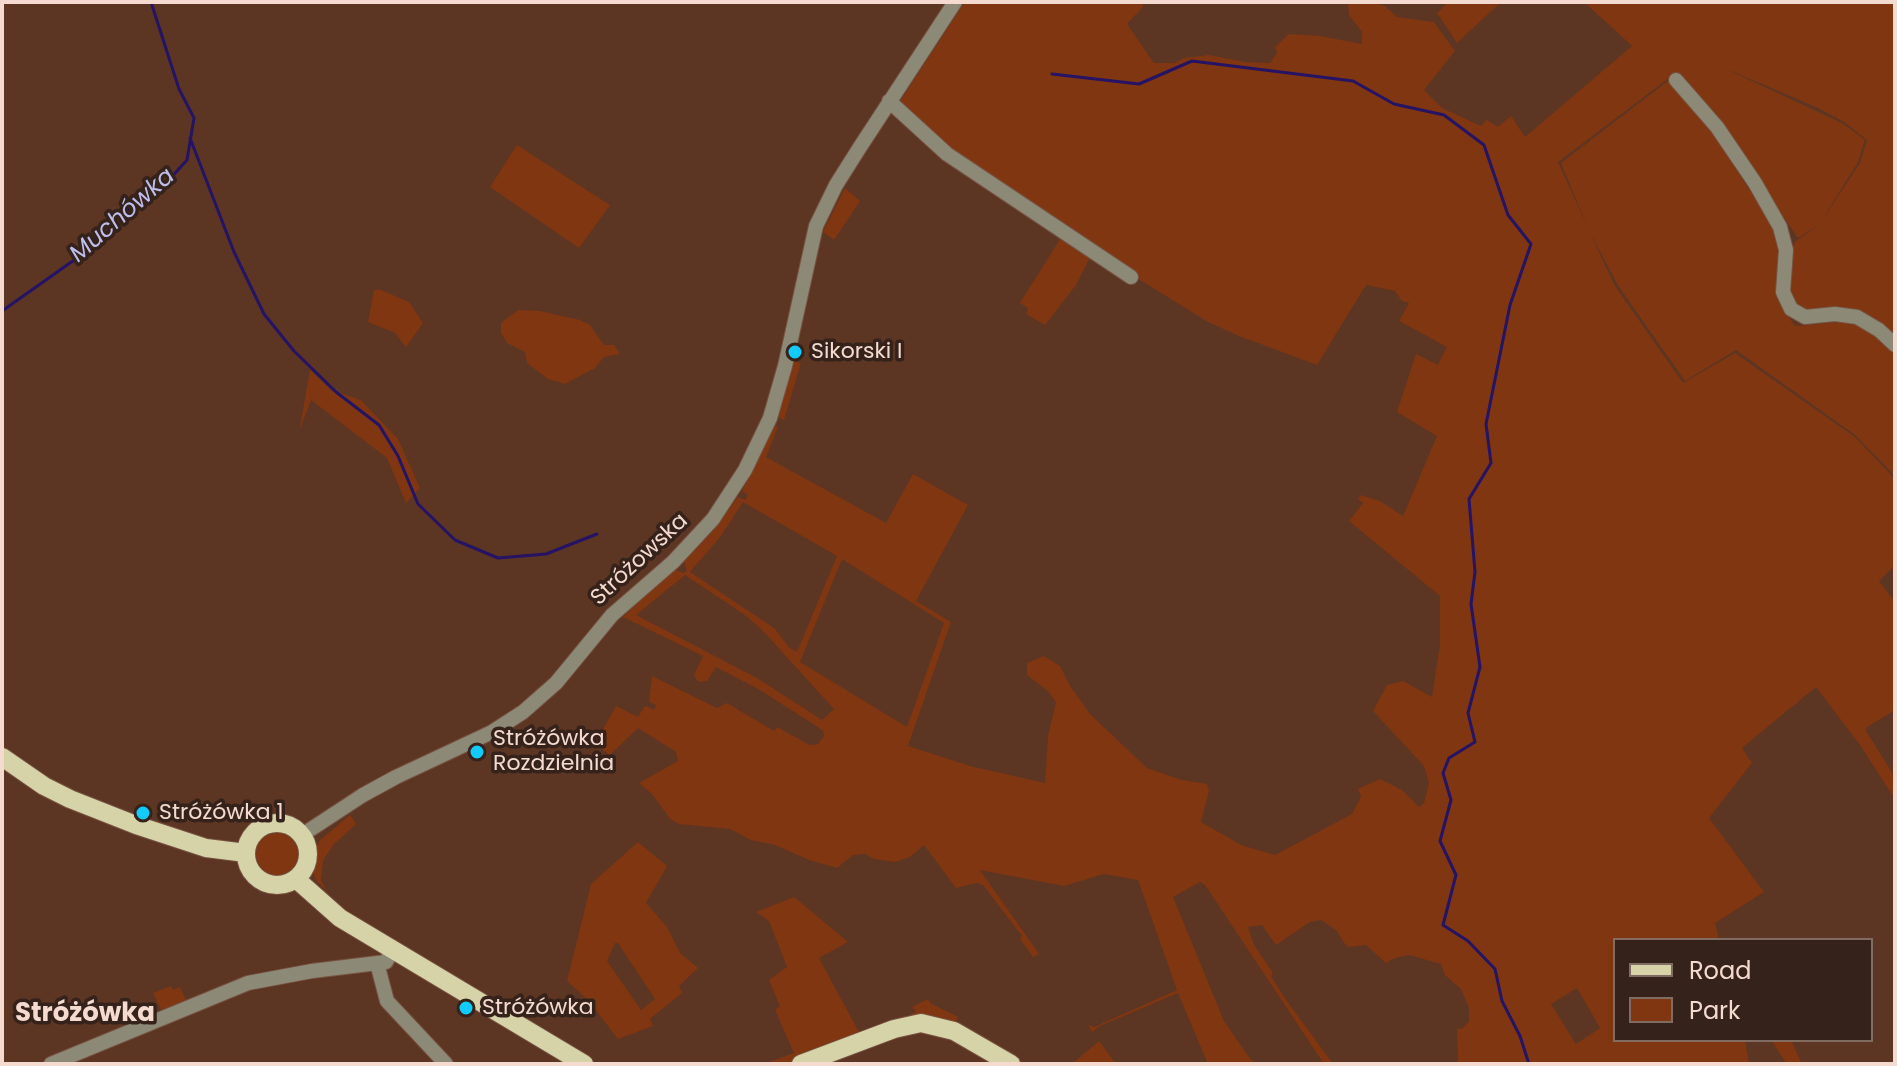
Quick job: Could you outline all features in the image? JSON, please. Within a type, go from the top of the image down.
[{"type":"main road","points":[[2,757],[44,786],[136,825],[206,848],[246,853]]},
{"type":"main road","points":[[280,823],[293,827],[302,835],[308,846],[308,858],[304,870],[296,879],[274,885],[254,874],[246,853],[249,841],[257,830],[268,824],[280,823]]},
{"type":"main road","points":[[296,879],[340,918],[584,1064]]},
{"type":"main road","points":[[801,1064],[894,1029],[921,1023],[954,1031],[1011,1064]]},
{"type":"street","name":"Stróżowska","points":[[302,835],[396,777],[478,740],[523,712],[556,683],[612,615],[673,562],[705,529],[745,470],[770,418],[781,383],[816,226],[836,185],[955,2]]},
{"type":"street","points":[[1676,80],[1717,127],[1780,227],[1786,250],[1783,292],[1791,309],[1805,317],[1835,314],[1857,317],[1879,330],[1895,345]]},
{"type":"street","points":[[889,101],[947,154],[1131,277]]},
{"type":"street","points":[[51,1064],[248,983],[386,962],[393,949]]},
{"type":"street","points":[[377,963],[387,1001],[446,1064]]},
{"type":"green space","points":[[965,2],[1143,2],[1143,7],[1127,24],[1154,63],[1174,63],[1184,58],[1209,55],[1270,63],[1277,53],[1275,47],[1289,34],[1362,44],[1362,32],[1349,15],[1348,2],[1370,2],[1385,6],[1397,17],[1434,22],[1455,51],[1424,90],[1442,108],[1481,126],[1487,120],[1498,127],[1511,116],[1525,137],[1632,46],[1584,2],[1895,2],[1895,343],[1870,320],[1858,315],[1827,310],[1814,313],[1794,307],[1786,290],[1791,249],[1796,241],[1820,224],[1798,238],[1705,103],[1677,75],[1669,78],[1558,162],[1587,226],[1561,163],[1669,80],[1705,120],[1767,218],[1780,252],[1777,299],[1795,326],[1860,323],[1895,351],[1895,476],[1855,435],[1736,350],[1685,381],[1619,287],[1590,233],[1615,286],[1683,383],[1735,353],[1855,437],[1895,479],[1895,565],[1879,581],[1895,602],[1895,710],[1867,727],[1866,731],[1895,777],[1895,799],[1860,745],[1816,687],[1742,748],[1752,763],[1709,818],[1764,892],[1715,923],[1719,938],[1613,938],[1613,1042],[1745,1042],[1749,1064],[1458,1064],[1457,1029],[1463,1028],[1469,1021],[1469,1008],[1461,989],[1445,975],[1441,964],[1409,955],[1386,963],[1366,945],[1347,947],[1336,930],[1321,920],[1310,922],[1276,945],[1262,925],[1248,927],[1254,945],[1273,973],[1271,976],[1284,997],[1333,1064],[1324,1064],[1205,885],[1200,882],[1173,897],[1224,1021],[1251,1060],[1258,1064],[1208,1064],[1178,993],[1092,1032],[1088,1025],[1094,1027],[1177,990],[1138,880],[1104,874],[1064,886],[980,870],[1039,954],[1033,957],[1020,939],[1022,936],[983,885],[976,883],[956,888],[924,845],[910,857],[895,862],[874,859],[865,854],[853,855],[837,868],[775,845],[751,840],[730,829],[679,824],[670,819],[653,795],[639,783],[678,761],[676,752],[638,728],[610,755],[575,736],[578,731],[597,740],[616,706],[638,717],[644,707],[654,710],[656,705],[649,702],[652,676],[717,708],[727,703],[774,731],[777,727],[810,745],[818,744],[824,736],[823,731],[760,690],[716,667],[707,681],[698,682],[694,675],[703,656],[623,617],[674,569],[683,573],[687,571],[684,561],[714,530],[738,497],[745,500],[748,495],[742,491],[775,426],[778,427],[766,457],[886,523],[913,474],[968,505],[916,601],[951,622],[908,746],[970,766],[1045,783],[1048,736],[1056,702],[1048,691],[1027,675],[1027,663],[1044,656],[1060,666],[1091,715],[1147,768],[1182,780],[1207,784],[1209,791],[1201,822],[1241,845],[1275,855],[1352,814],[1361,797],[1358,789],[1380,779],[1402,790],[1419,807],[1424,803],[1429,783],[1424,766],[1373,711],[1387,685],[1403,681],[1432,697],[1440,644],[1440,596],[1349,521],[1363,503],[1358,499],[1361,495],[1380,501],[1403,516],[1437,436],[1397,412],[1416,354],[1438,365],[1447,347],[1399,321],[1409,303],[1402,301],[1395,291],[1366,285],[1317,365],[1239,336],[1208,322],[1132,275],[945,150],[897,106]],"holes":[[[1722,67],[1818,108],[1844,122],[1867,140],[1860,163],[1821,222],[1858,162],[1865,140],[1842,123]],[[743,502],[837,556],[797,652],[774,628],[690,572],[721,536]],[[842,559],[944,623],[907,727],[800,662]],[[685,575],[745,615],[763,631],[834,709],[822,720],[757,678],[636,615]],[[1577,988],[1600,1028],[1576,1044],[1551,1004]]]},
{"type":"green space","points":[[1448,2],[1501,2],[1457,43],[1437,13]]},
{"type":"green space","points":[[517,145],[610,205],[579,248],[490,187]]},
{"type":"green space","points":[[845,188],[860,201],[834,240],[823,232]]},
{"type":"green space","points":[[1062,236],[1091,255],[1076,285],[1045,325],[1026,314],[1028,308],[1020,303]]},
{"type":"green space","points":[[374,290],[409,302],[423,323],[406,347],[395,333],[368,322]]},
{"type":"green space","points":[[518,310],[540,311],[580,320],[590,325],[604,345],[614,345],[620,354],[604,357],[595,368],[565,384],[548,379],[527,363],[525,352],[507,343],[501,333],[501,323]]},
{"type":"green space","points":[[793,361],[801,363],[784,420],[778,417]]},
{"type":"green space","points":[[310,370],[331,390],[361,400],[398,439],[420,488],[406,503],[387,458],[311,400],[299,432]]},
{"type":"green space","points":[[350,815],[356,824],[333,845],[323,861],[321,881],[328,893],[313,872],[316,847]]},
{"type":"green space","points":[[277,833],[292,839],[298,854],[292,869],[277,875],[262,869],[256,854],[262,839]]},
{"type":"green space","points":[[638,842],[667,866],[646,903],[667,927],[680,953],[698,968],[679,986],[682,993],[650,1019],[653,1026],[618,1039],[588,1000],[567,981],[591,884]],"holes":[[[615,943],[618,943],[655,999],[641,1010],[607,961]]]},
{"type":"green space","points":[[794,897],[848,942],[819,958],[859,1032],[905,1016],[908,1020],[784,1064],[764,1064],[794,1053],[775,1010],[780,1006],[769,980],[787,967],[769,921],[756,912]]},
{"type":"green space","points":[[171,986],[173,990],[180,987],[186,1000],[161,1010],[153,993]]},
{"type":"green space","points":[[928,999],[930,1003],[958,1017],[955,1024],[910,1014],[916,1012],[912,1007]]},
{"type":"green space","points":[[1099,1041],[1116,1064],[1072,1064]]},
{"type":"green space","points":[[1772,1042],[1792,1042],[1802,1064],[1787,1064]]},
{"type":"waterway","name":"Muchówka","points":[[2,311],[77,258],[111,222],[166,183],[187,160],[194,118],[179,89],[151,2]]},
{"type":"waterway","points":[[1052,74],[1139,84],[1192,61],[1353,81],[1394,104],[1444,115],[1484,145],[1508,215],[1531,244],[1510,305],[1486,424],[1491,463],[1469,499],[1475,572],[1471,604],[1480,667],[1468,713],[1475,742],[1449,758],[1443,773],[1451,800],[1440,841],[1456,875],[1443,925],[1468,941],[1495,969],[1502,1001],[1520,1036],[1529,1064]]},
{"type":"waterway","points":[[190,138],[234,252],[264,314],[294,351],[336,392],[379,425],[398,456],[418,504],[455,540],[498,558],[546,554],[597,534]]},
{"type":"place","name":"Sikorski I","points":[[795,352]]},
{"type":"place","name":"Stróżówka Rozdzielnia","points":[[477,752]]},
{"type":"place","name":"Stróżówka 1","points":[[143,813]]},
{"type":"place","name":"Stróżówka","points":[[466,1008]]},
{"type":"district","name":"Stróżówka","points":[[85,1014]]}]
